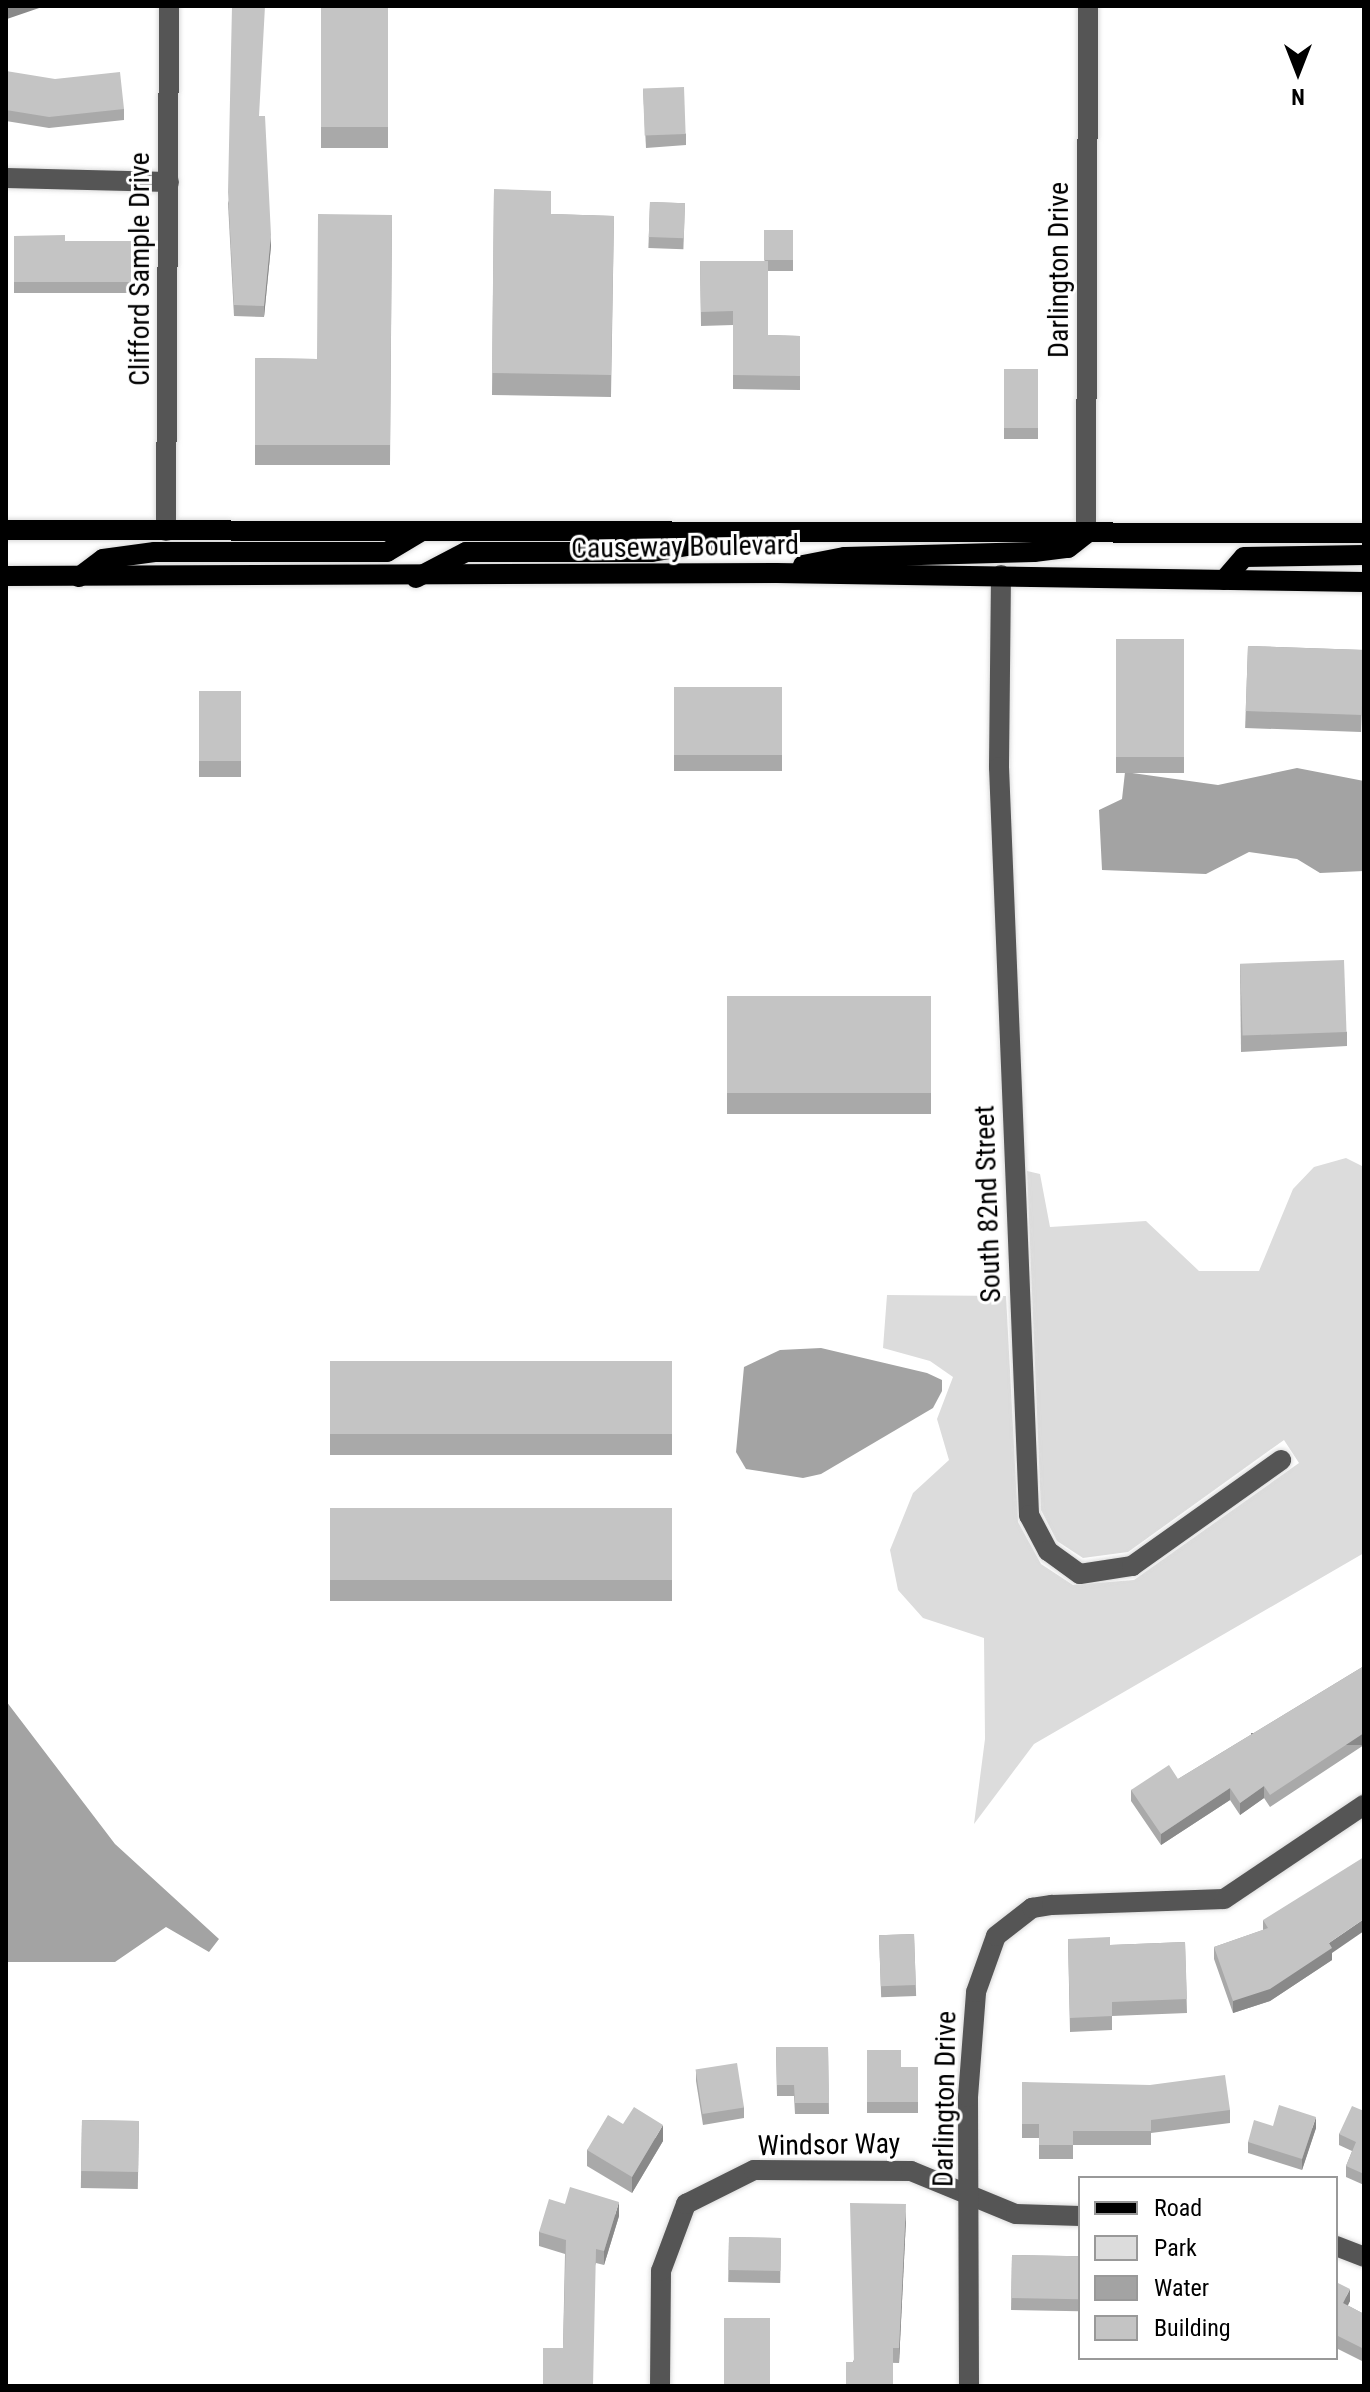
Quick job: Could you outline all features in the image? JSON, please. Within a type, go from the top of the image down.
[{"type":"main road","name":"Causeway Boulevard","points":[[6,530],[1364,533]]},
{"type":"main road","points":[[79,577],[103,559],[155,552],[387,552],[420,532]]},
{"type":"main road","points":[[416,578],[466,552],[652,552],[743,534]]},
{"type":"main road","points":[[776,573],[845,557],[1068,548],[1086,534]]},
{"type":"main road","points":[[1224,580],[1244,557],[1364,555]]},
{"type":"main road","name":"Causeway Boulevard","points":[[6,576],[416,578],[776,573],[1364,582]]},
{"type":"street","name":"Clifford Sample Drive","points":[[166,531],[169,6]]},
{"type":"street","name":"Darlington Drive","points":[[1086,534],[1088,6]]},
{"type":"street","points":[[6,178],[169,182]]},
{"type":"street","name":"South 82nd Street","points":[[1001,575],[999,767],[1029,1515],[1048,1551],[1080,1574],[1132,1566],[1281,1460]]},
{"type":"street","name":"Darlington Drive","points":[[969,2386],[970,2191],[976,1992],[996,1936],[1011,1920],[1052,1905],[1224,1899],[1364,1805]]},
{"type":"street","name":"Windsor Way","points":[[660,2386],[661,2271],[686,2204],[754,2170],[911,2171],[970,2191],[1016,2214],[1078,2216]]},
{"type":"street","points":[[1338,2247],[1364,2257]]},
{"type":"green space","points":[[1346,1158],[1364,1167],[1364,1553],[1034,1744],[974,1824],[985,1739],[984,1638],[923,1618],[898,1590],[890,1550],[913,1493],[949,1460],[937,1419],[953,1377],[930,1361],[883,1348],[887,1295],[1006,1296],[1018,1522],[1041,1564],[1073,1585],[1134,1580],[1299,1463],[1284,1440],[1128,1552],[1083,1558],[1057,1541],[1041,1510],[1027,1171],[1040,1174],[1050,1227],[1146,1221],[1199,1271],[1259,1271],[1293,1189],[1314,1167]]},
{"type":"water","points":[[1297,768],[1364,781],[1364,871],[1320,873],[1297,859],[1249,852],[1206,874],[1102,870],[1099,810],[1122,799],[1125,772],[1218,785]]},
{"type":"water","points":[[821,1348],[927,1373],[942,1380],[942,1391],[933,1408],[821,1474],[803,1478],[746,1469],[736,1452],[744,1367],[780,1350]]},
{"type":"water","points":[[6,1701],[115,1844],[219,1939],[209,1952],[166,1927],[115,1962],[6,1962]]},
{"type":"building","points":[[232,6],[265,6],[259,116],[265,116],[271,235],[264,306],[234,305],[228,192]]},
{"type":"building","points":[[321,6],[388,6],[388,127],[321,127]]},
{"type":"building","points":[[6,71],[55,79],[120,72],[124,109],[49,117],[6,110]]},
{"type":"building","points":[[684,87],[686,134],[645,135],[643,88]]},
{"type":"building","points":[[494,189],[551,191],[551,214],[614,216],[611,375],[492,373]]},
{"type":"building","points":[[650,202],[685,203],[684,238],[649,237]]},
{"type":"building","points":[[318,214],[392,215],[390,445],[255,445],[255,358],[317,359]]},
{"type":"building","points":[[764,230],[793,230],[793,260],[764,260]]},
{"type":"building","points":[[65,235],[65,241],[131,241],[131,282],[14,282],[14,236]]},
{"type":"building","points":[[700,261],[768,261],[768,335],[800,336],[800,376],[733,375],[733,311],[701,312]]},
{"type":"building","points":[[1004,369],[1038,369],[1038,428],[1004,428]]},
{"type":"building","points":[[1116,639],[1184,639],[1184,757],[1116,757]]},
{"type":"building","points":[[1248,646],[1364,650],[1362,715],[1246,711]]},
{"type":"building","points":[[674,687],[782,687],[782,755],[674,755]]},
{"type":"building","points":[[199,691],[241,691],[241,761],[199,761]]},
{"type":"building","points":[[1344,960],[1347,1032],[1243,1036],[1240,964]]},
{"type":"building","points":[[727,996],[931,996],[931,1093],[727,1093]]},
{"type":"building","points":[[330,1361],[672,1361],[672,1434],[330,1434]]},
{"type":"building","points":[[330,1508],[672,1508],[672,1580],[330,1580]]},
{"type":"building","points":[[1364,1666],[1364,1733],[1270,1795],[1264,1786],[1240,1803],[1230,1788],[1161,1834],[1131,1790],[1169,1765],[1178,1779]]},
{"type":"building","points":[[1364,1857],[1364,1919],[1329,1943],[1332,1948],[1270,1989],[1233,2001],[1214,1947],[1268,1928],[1263,1920]]},
{"type":"building","points":[[914,1934],[916,1985],[881,1986],[879,1935]]},
{"type":"building","points":[[1110,1937],[1110,1945],[1185,1942],[1187,1999],[1112,2002],[1112,2016],[1070,2018],[1068,1939]]},
{"type":"building","points":[[776,2047],[828,2047],[829,2103],[795,2103],[794,2085],[777,2085]]},
{"type":"building","points":[[867,2050],[901,2050],[901,2067],[918,2067],[918,2102],[867,2102]]},
{"type":"building","points":[[737,2063],[744,2107],[703,2114],[696,2070]]},
{"type":"building","points":[[1225,2075],[1230,2110],[1151,2120],[1151,2131],[1073,2131],[1073,2145],[1039,2145],[1039,2124],[1022,2124],[1022,2082],[1150,2085]]},
{"type":"building","points":[[1279,2105],[1316,2117],[1302,2159],[1248,2142],[1254,2120],[1273,2126]]},
{"type":"building","points":[[1352,2106],[1364,2111],[1364,2174],[1346,2166],[1356,2142],[1339,2134]]},
{"type":"building","points":[[634,2107],[663,2125],[632,2177],[587,2150],[608,2115],[623,2124]]},
{"type":"building","points":[[82,2120],[139,2121],[138,2172],[81,2171]]},
{"type":"building","points":[[570,2187],[619,2202],[604,2251],[596,2249],[593,2386],[543,2386],[543,2348],[563,2348],[566,2240],[539,2232],[549,2199],[565,2204]]},
{"type":"building","points":[[850,2203],[906,2204],[899,2348],[893,2348],[893,2386],[846,2386],[846,2362],[854,2362]]},
{"type":"building","points":[[729,2237],[781,2238],[780,2271],[728,2270]]},
{"type":"building","points":[[1012,2255],[1078,2256],[1078,2299],[1011,2298]]},
{"type":"building","points":[[1338,2283],[1350,2289],[1343,2303],[1364,2314],[1362,2348],[1338,2336]]},
{"type":"building","points":[[724,2318],[770,2318],[770,2386],[724,2386]]}]
